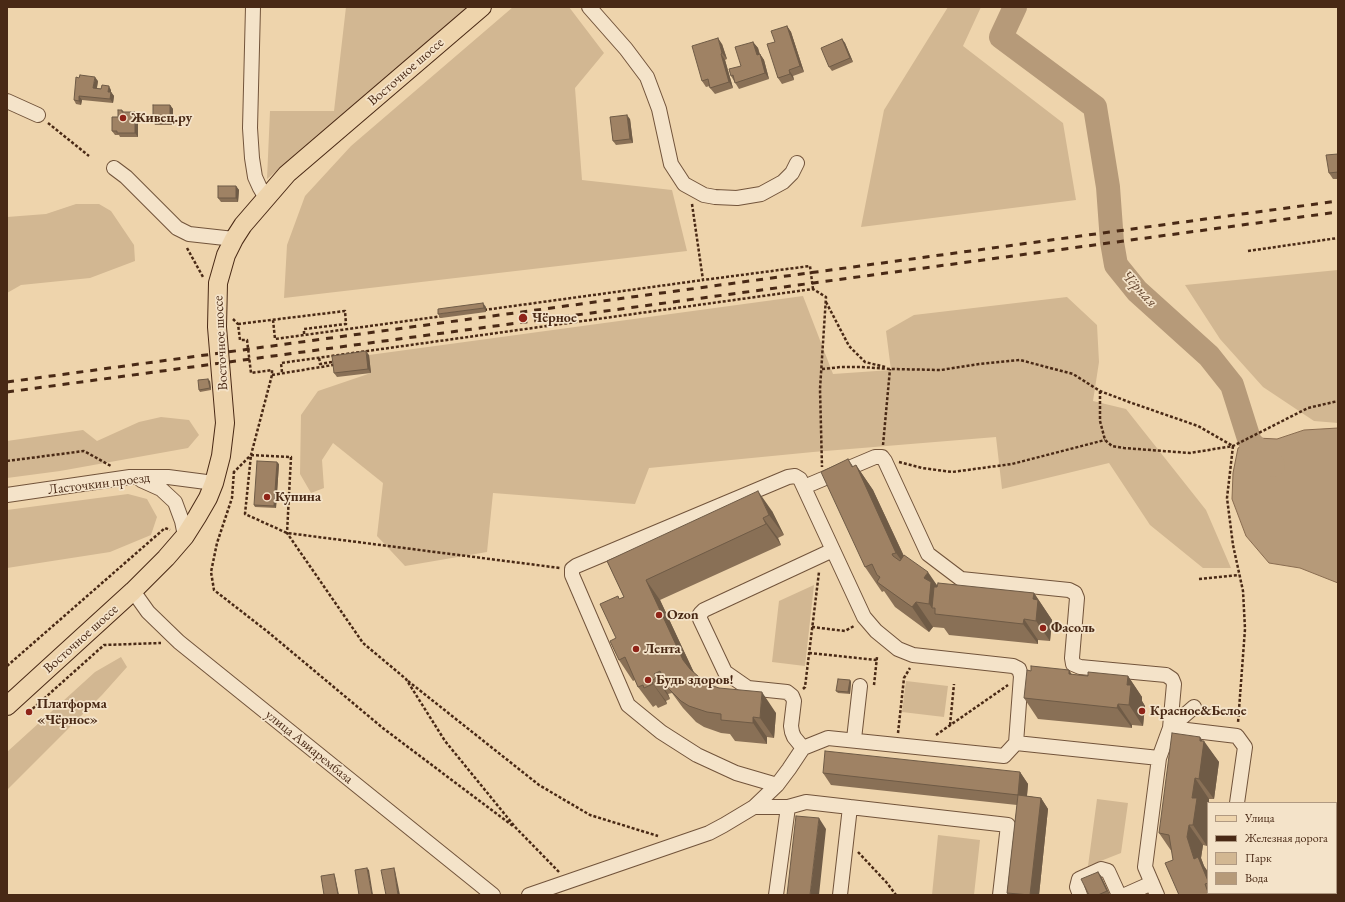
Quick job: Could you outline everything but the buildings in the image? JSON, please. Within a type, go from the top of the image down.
[{"type":"main road","name":"Восточное шоссе","points":[[7,706],[133,591],[166,558],[185,536],[208,498],[222,456],[225,424],[218,327],[223,308],[218,283],[226,255],[234,240],[253,213],[287,174],[482,7]]},
{"type":"street","points":[[253,7],[250,128],[252,158],[255,177],[266,198]]},
{"type":"street","points":[[589,7],[626,49],[647,77],[659,109],[671,164],[684,184],[704,195],[725,198],[737,198],[762,194],[783,182],[792,173],[797,164]]},
{"type":"street","points":[[7,101],[38,115]]},
{"type":"street","points":[[114,168],[126,177],[176,228],[190,234],[234,240]]},
{"type":"street","points":[[804,487],[875,457],[882,457],[886,461],[928,554],[961,579],[1069,590],[1075,593],[1077,598],[1072,658],[1073,664],[1080,667],[1166,676],[1172,679],[1174,684],[1170,728],[1159,758],[1145,867],[1154,889],[1125,895]]},
{"type":"street","points":[[529,895],[708,833],[754,807],[777,785],[803,748],[828,738],[854,739],[1004,756],[1016,743],[1021,676],[1019,669],[1013,666],[913,656],[898,649],[876,631],[864,617],[804,487],[800,479],[795,476],[788,477],[572,569],[572,575],[628,704],[661,732],[697,755],[736,773],[777,785]]},
{"type":"street","points":[[130,477],[148,482],[161,489],[174,502],[182,521],[185,536]]},
{"type":"street","name":"Ласточкин проезд","points":[[7,495],[130,477],[168,477],[214,482]]},
{"type":"street","points":[[803,748],[792,732],[791,726],[794,700],[792,696],[787,692],[748,688],[725,672],[700,619],[700,614],[704,610],[833,550]]},
{"type":"street","name":"улица Авиарембаза","points":[[133,591],[148,612],[179,642],[493,895]]},
{"type":"street","points":[[854,739],[860,686]]},
{"type":"street","points":[[1170,728],[1194,707]]},
{"type":"street","points":[[1170,728],[1237,736],[1245,747],[1238,802]]},
{"type":"street","points":[[1016,743],[1159,758]]},
{"type":"street","points":[[754,807],[788,807],[806,802],[1008,825],[1000,895]]},
{"type":"street","points":[[776,895],[788,807]]},
{"type":"street","points":[[840,895],[850,807]]},
{"type":"street","points":[[1080,895],[1076,887],[1079,880],[1101,869],[1108,872],[1119,895]]},
{"type":"path","points":[[38,115],[88,156]]},
{"type":"path","points":[[690,187],[703,280]]},
{"type":"path","points":[[176,228],[223,308],[238,324],[240,340],[247,340],[251,373],[272,370],[251,455],[245,514],[287,533],[572,569]]},
{"type":"path","points":[[1248,251],[1338,238]]},
{"type":"path","points":[[484,310],[810,266],[813,289]]},
{"type":"path","points":[[282,372],[281,363],[813,289],[826,297],[820,389],[821,461],[823,479]]},
{"type":"path","points":[[826,302],[849,346],[865,362],[891,369]]},
{"type":"path","points":[[238,324],[344,311],[346,324],[304,329],[304,336]]},
{"type":"path","points":[[273,320],[275,339],[445,316]]},
{"type":"path","points":[[272,375],[282,372],[333,365],[332,362],[320,364],[319,358]]},
{"type":"path","points":[[822,369],[861,367],[941,370],[1020,360],[1073,374],[1100,391],[1198,426],[1233,446]]},
{"type":"path","points":[[891,369],[882,457],[922,468],[952,472],[1012,464],[1105,440]]},
{"type":"path","points":[[1100,391],[1100,421],[1105,440],[1112,446],[1190,453],[1233,446],[1308,408],[1338,401]]},
{"type":"path","points":[[1233,446],[1227,498],[1233,545],[1243,591],[1246,629],[1237,736]]},
{"type":"path","points":[[7,461],[84,451],[130,477]]},
{"type":"path","points":[[214,482],[234,471],[251,455],[291,457],[287,533],[363,643],[406,680],[539,785],[590,815],[680,843]]},
{"type":"path","points":[[234,471],[232,498],[217,543],[211,572],[214,590],[268,632],[384,729],[516,828]]},
{"type":"path","points":[[7,666],[165,528],[185,536]]},
{"type":"path","points":[[792,696],[805,687],[819,572]]},
{"type":"path","points":[[1198,579],[1240,575]]},
{"type":"path","points":[[812,627],[845,631],[853,628],[864,617]]},
{"type":"path","points":[[29,712],[104,645],[179,642]]},
{"type":"path","points":[[809,652],[877,660]]},
{"type":"path","points":[[897,737],[904,678],[917,656]]},
{"type":"path","points":[[934,737],[1021,676]]},
{"type":"path","points":[[406,680],[445,741],[516,828],[568,881]]},
{"type":"path","points":[[950,726],[954,684]]},
{"type":"path","points":[[846,841],[871,865],[896,895]]},
{"type":"green space","points":[[346,7],[470,7],[267,179],[270,111],[334,111]]},
{"type":"green space","points":[[513,7],[569,7],[604,53],[575,88],[582,180],[672,190],[687,251],[284,298],[287,245],[305,196],[351,146]]},
{"type":"green space","points":[[948,7],[981,7],[963,46],[1063,123],[1076,200],[861,227],[884,110]]},
{"type":"green space","points":[[76,204],[99,204],[111,211],[134,245],[135,261],[90,278],[21,285],[7,293],[7,217],[46,214]]},
{"type":"green space","points":[[1338,270],[1338,423],[1314,421],[1263,387],[1220,339],[1185,285]]},
{"type":"green space","points":[[803,296],[833,374],[891,370],[886,331],[914,315],[1067,297],[1097,325],[1099,362],[1093,401],[1126,409],[1206,510],[1231,568],[1203,568],[1150,525],[1109,463],[1002,489],[996,437],[813,452],[649,468],[635,504],[493,493],[487,552],[405,566],[377,536],[383,483],[333,443],[322,460],[324,488],[311,493],[300,474],[301,415],[318,391],[371,373],[369,355]]},
{"type":"green space","points":[[161,417],[189,420],[199,435],[188,448],[60,471],[7,478],[7,441],[83,430],[97,441],[139,422]]},
{"type":"green space","points":[[128,494],[147,499],[157,517],[151,535],[110,552],[7,568],[7,510]]},
{"type":"green space","points":[[814,585],[805,666],[772,662],[779,601]]},
{"type":"green space","points":[[121,657],[127,667],[102,695],[7,790],[7,752],[95,672]]},
{"type":"green space","points":[[906,681],[948,686],[944,717],[902,712]]},
{"type":"green space","points":[[1097,799],[1128,803],[1121,853],[1088,866]]},
{"type":"green space","points":[[938,835],[980,840],[974,895],[932,895]]},
{"type":"water","points":[[1338,428],[1338,583],[1300,568],[1269,563],[1246,536],[1232,499],[1233,473],[1238,448],[1257,438],[1277,439],[1304,430]]},
{"type":"waterway","name":"Чёрная","points":[[1015,7],[1001,37],[1095,107],[1108,187],[1112,242],[1116,265],[1137,291],[1209,356],[1232,385],[1250,442],[1273,465]]},
{"type":"railway","points":[[7,382],[1338,201]]},
{"type":"railway","points":[[7,392],[1338,212]]},
{"type":"place","name":"Живец.ру","points":[[123,118]]},
{"type":"place","name":"Чёрное","points":[[523,318]]},
{"type":"place","name":"Купина","points":[[267,497]]},
{"type":"place","name":"Ozon","points":[[659,615]]},
{"type":"place","name":"Фасоль","points":[[1043,628]]},
{"type":"place","name":"Лента","points":[[636,649]]},
{"type":"place","name":"Будь здоров!","points":[[648,680]]},
{"type":"place","name":"Красное&Белое","points":[[1142,711]]},
{"type":"place","name":"Платформа «Чёрное»","points":[[29,712]]}]
